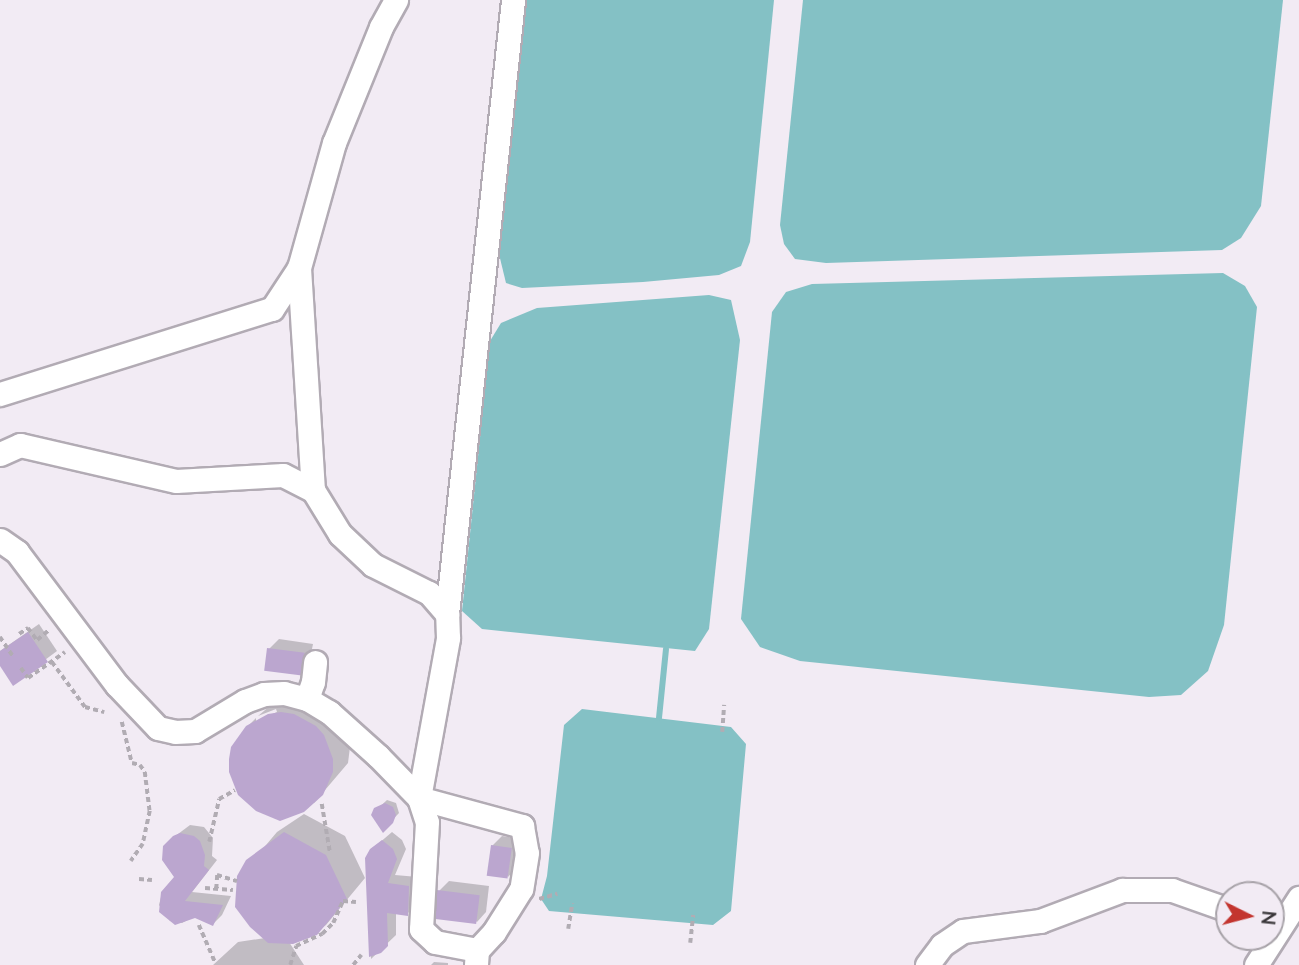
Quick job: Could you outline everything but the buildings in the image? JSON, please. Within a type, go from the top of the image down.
[{"type":"lane","points":[[0,394],[272,309],[299,268],[334,143],[381,27],[396,0]]},
{"type":"lane","points":[[419,798],[448,638],[447,614],[513,0]]},
{"type":"lane","points":[[299,268],[313,490],[340,534],[373,565],[429,593],[447,614]]},
{"type":"lane","points":[[0,454],[20,445],[176,481],[283,475],[313,490]]},
{"type":"lane","points":[[0,540],[17,552],[117,685],[158,728],[175,732],[195,732],[264,694],[284,693],[307,699],[329,712],[419,798],[427,822],[421,929],[435,942],[476,957],[495,932],[520,889],[527,853],[522,826],[419,798]]},
{"type":"lane","points":[[307,699],[313,682],[315,662]]},
{"type":"lane","points":[[927,965],[942,945],[964,931],[1040,920],[1122,890],[1172,890],[1215,904]]},
{"type":"lane","points":[[1285,917],[1299,898]]},
{"type":"path","points":[[19,634],[28,628],[34,637]]},
{"type":"path","points":[[0,637],[13,656]]},
{"type":"path","points":[[21,668],[28,678],[62,653]]},
{"type":"path","points":[[52,662],[85,707],[104,712]]},
{"type":"path","points":[[117,685],[121,719],[132,763],[140,765],[145,772],[150,811],[143,844],[131,860]]},
{"type":"path","points":[[722,732],[724,705]]},
{"type":"path","points":[[209,842],[219,799],[235,790]]},
{"type":"path","points":[[322,804],[330,852]]},
{"type":"path","points":[[216,889],[216,875],[237,881]]},
{"type":"path","points":[[139,879],[152,880]]},
{"type":"path","points":[[205,888],[233,890]]},
{"type":"path","points":[[530,902],[557,894]]},
{"type":"path","points":[[290,965],[296,946],[323,934],[333,923],[343,901],[356,902]]},
{"type":"path","points":[[568,929],[572,903]]},
{"type":"path","points":[[690,943],[693,915]]},
{"type":"path","points":[[199,925],[215,962]]},
{"type":"path","points":[[353,965],[361,955]]},
{"type":"water","points":[[524,0],[774,0],[750,242],[741,266],[719,275],[643,282],[522,288],[506,283],[498,250]]},
{"type":"water","points":[[803,0],[1283,0],[1261,206],[1241,238],[1222,250],[826,263],[795,259],[784,244],[780,225]]},
{"type":"water","points":[[1223,273],[1245,286],[1257,307],[1224,625],[1208,671],[1181,695],[1149,697],[800,661],[760,647],[741,619],[772,312],[786,292],[812,284]]},
{"type":"water","points":[[709,295],[731,300],[740,340],[709,629],[695,651],[482,629],[462,611],[490,341],[501,323],[537,308]]},
{"type":"water","points":[[582,709],[731,727],[746,744],[731,911],[713,925],[549,911],[541,899],[547,876],[564,725]]},
{"type":"waterway","points":[[659,718],[666,649]]}]
